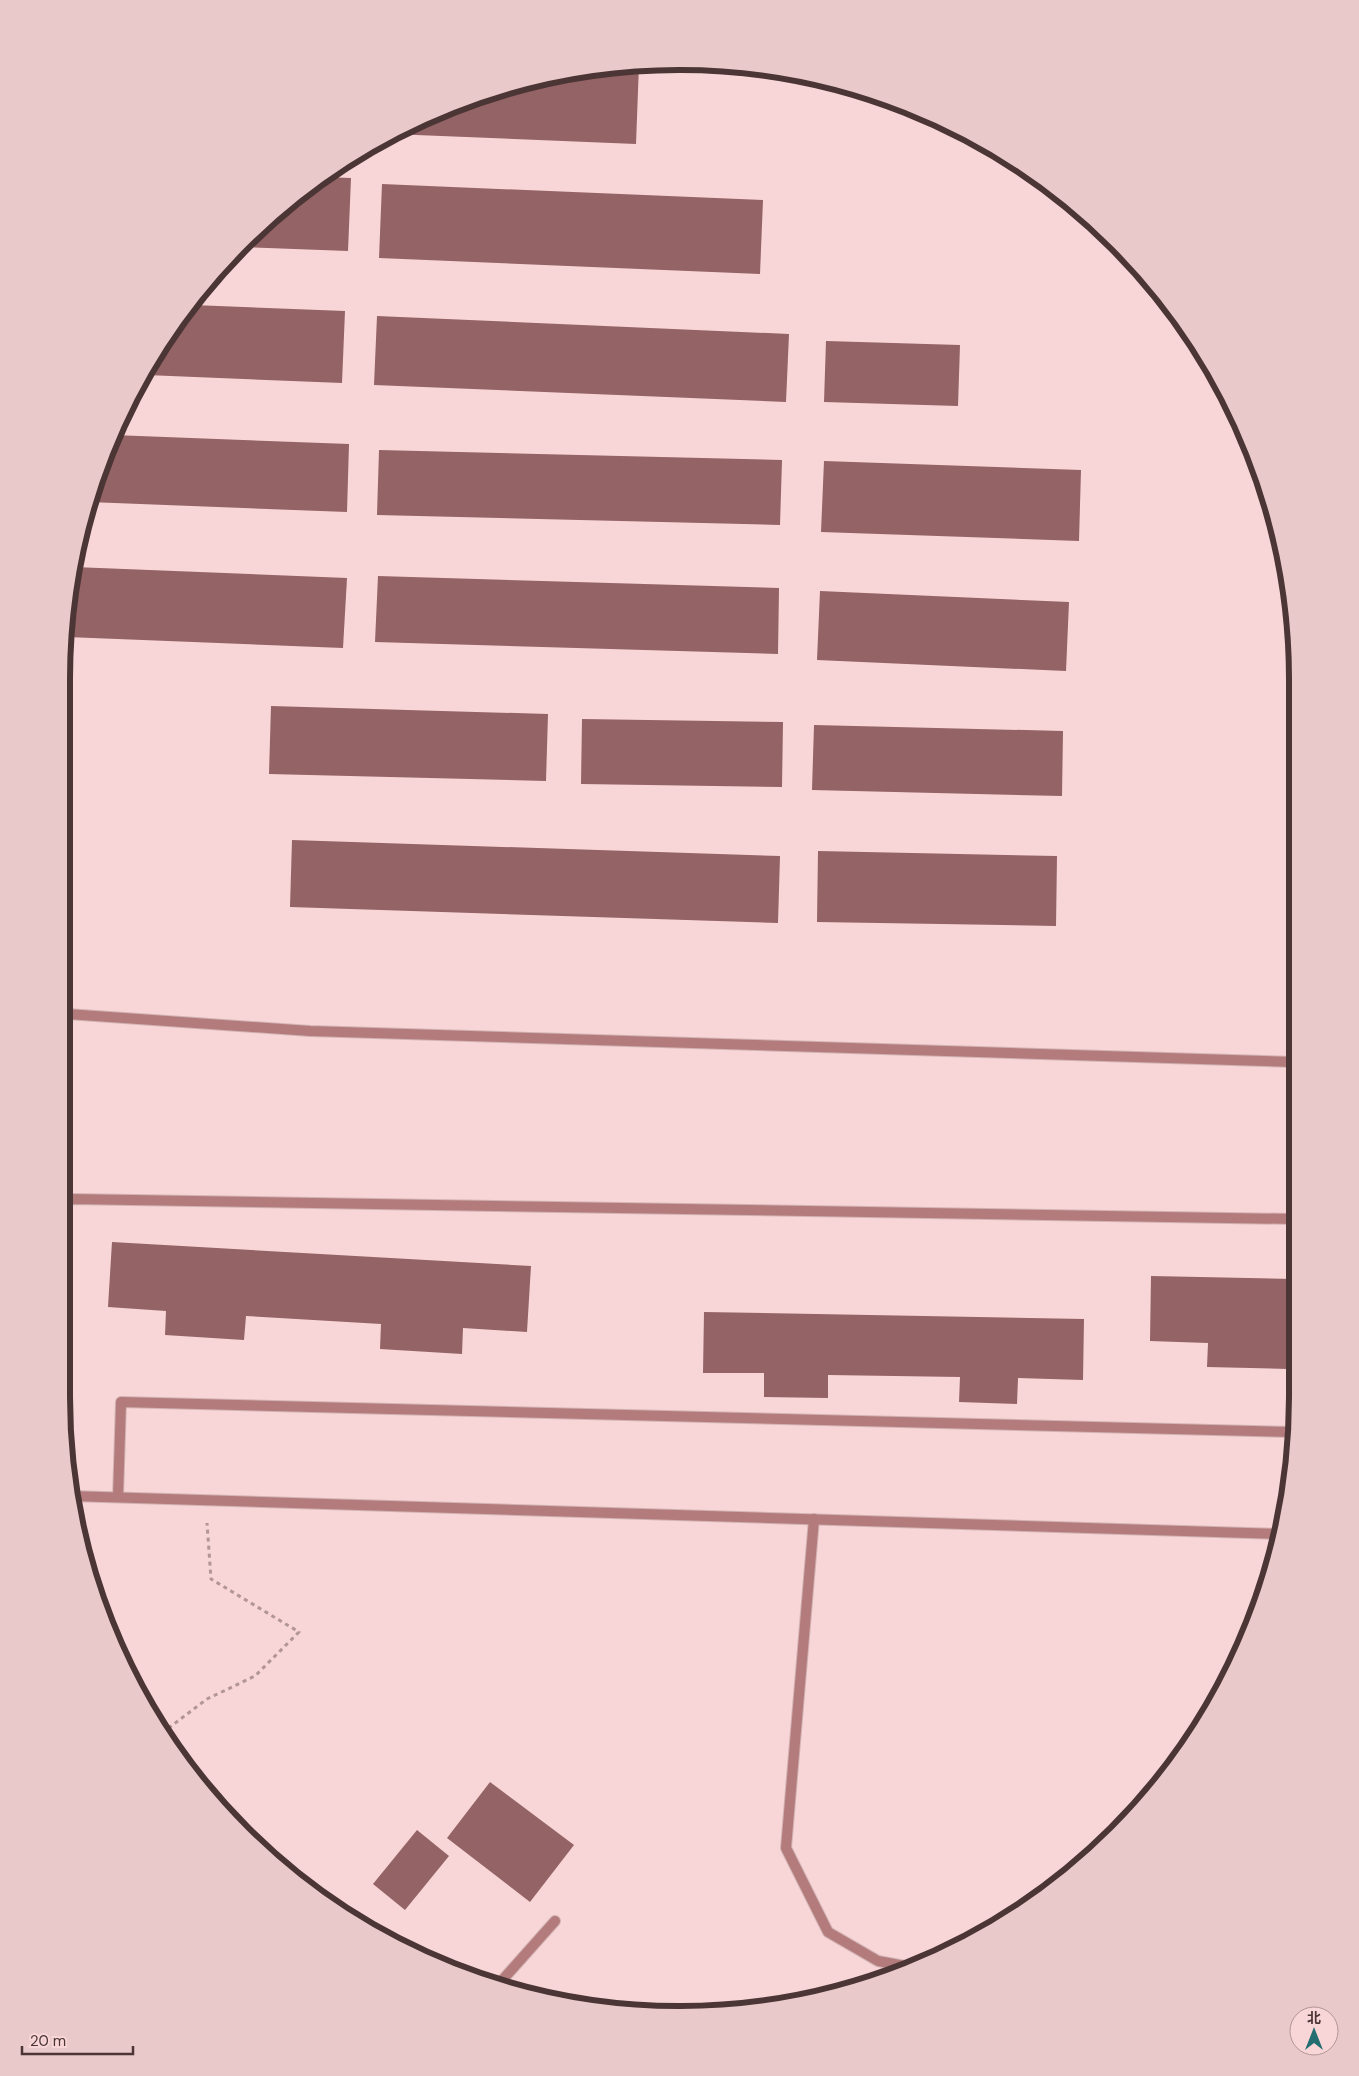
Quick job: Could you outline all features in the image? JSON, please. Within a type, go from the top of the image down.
[{"type":"street","points":[[70,1014],[310,1031],[1289,1062]]},
{"type":"street","points":[[70,1199],[1289,1220]]},
{"type":"street","points":[[118,1497],[121,1402],[1288,1432]]},
{"type":"street","points":[[79,1496],[1273,1534]]},
{"type":"street","points":[[814,1519],[786,1848],[828,1932],[878,1961],[899,1965]]},
{"type":"street","points":[[503,1979],[554,1921]]},
{"type":"path","points":[[169,1728],[206,1699],[255,1676],[299,1632],[211,1580],[205,1500]]},
{"type":"building","points":[[639,71],[636,144],[407,135],[446,116],[522,91],[600,75]]},
{"type":"building","points":[[335,177],[351,178],[348,251],[251,247],[308,196]]},
{"type":"building","points":[[382,184],[763,200],[760,274],[379,258]]},
{"type":"building","points":[[198,305],[345,311],[342,383],[152,375]]},
{"type":"building","points":[[377,316],[789,334],[786,402],[374,385]]},
{"type":"building","points":[[826,341],[960,345],[958,406],[824,402]]},
{"type":"building","points":[[121,435],[349,444],[347,512],[97,502]]},
{"type":"building","points":[[379,450],[782,460],[780,525],[377,515]]},
{"type":"building","points":[[824,461],[1081,470],[1079,541],[821,532]]},
{"type":"building","points":[[81,567],[347,578],[343,648],[71,637]]},
{"type":"building","points":[[378,576],[779,588],[778,654],[375,642]]},
{"type":"building","points":[[820,591],[1069,602],[1066,671],[817,660]]},
{"type":"building","points":[[271,706],[548,714],[546,781],[269,774]]},
{"type":"building","points":[[582,719],[783,722],[782,787],[581,784]]},
{"type":"building","points":[[814,725],[1063,731],[1062,796],[812,790]]},
{"type":"building","points":[[292,840],[780,856],[778,923],[290,907]]},
{"type":"building","points":[[818,851],[1057,856],[1056,926],[817,922]]},
{"type":"building","points":[[112,1242],[531,1266],[527,1332],[463,1328],[462,1354],[380,1349],[381,1324],[246,1316],[244,1340],[165,1335],[166,1311],[108,1307]]},
{"type":"building","points":[[1151,1276],[1289,1279],[1288,1369],[1207,1367],[1208,1343],[1150,1341]]},
{"type":"building","points":[[704,1312],[1084,1319],[1083,1380],[1018,1378],[1017,1404],[959,1402],[960,1377],[828,1375],[828,1398],[764,1397],[764,1373],[703,1373]]},
{"type":"building","points":[[490,1782],[574,1845],[530,1902],[447,1838]]},
{"type":"building","points":[[417,1830],[449,1856],[405,1910],[373,1884]]}]
